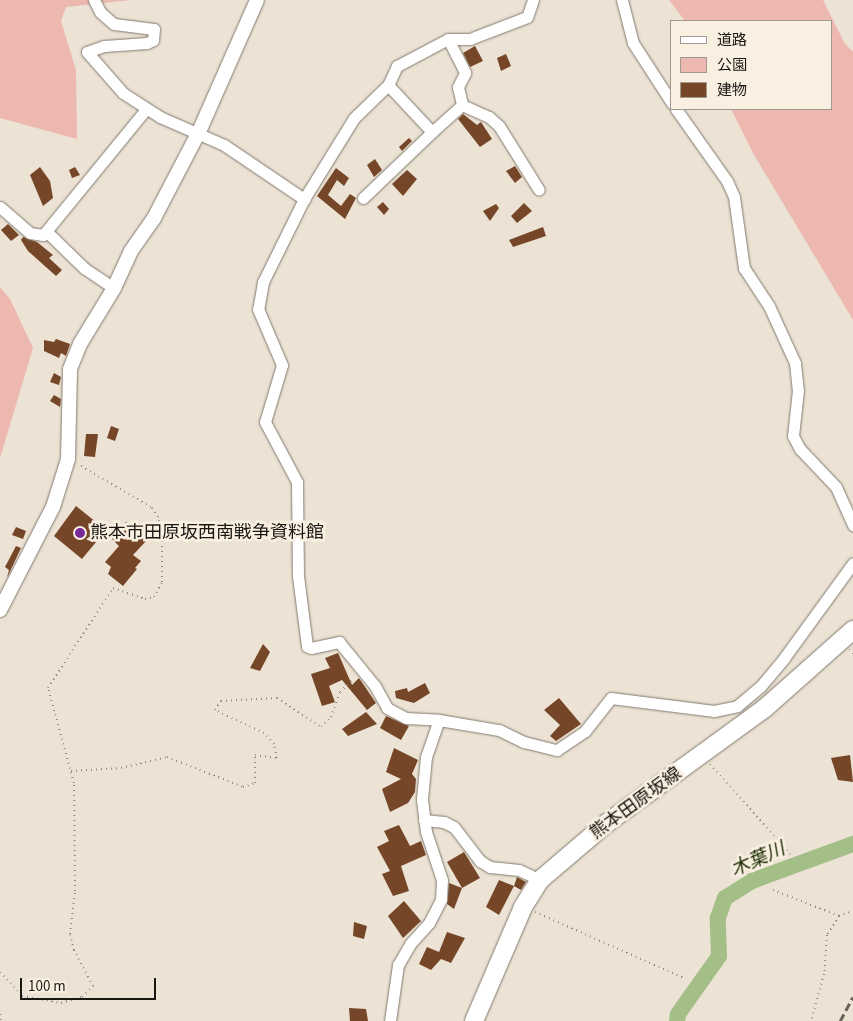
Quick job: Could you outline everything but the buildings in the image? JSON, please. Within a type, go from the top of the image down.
[{"type":"main road","name":"熊本田原坂線","points":[[474,1021],[524,907],[540,880],[608,823],[765,708],[853,630]]},
{"type":"street","points":[[94,0],[100,12],[114,24],[154,29],[153,40],[147,43],[104,46],[87,52],[123,93],[146,109],[224,145],[304,199]]},
{"type":"street","points":[[0,610],[53,507],[68,459],[70,369],[94,319],[114,288],[131,251],[154,218],[198,134],[257,0]]},
{"type":"street","points":[[533,0],[526,17],[470,39],[448,39],[397,66],[388,85],[354,118],[304,199],[263,282],[258,309],[282,365],[265,422],[297,482],[298,576],[307,646],[311,648],[339,642],[363,669],[387,708],[406,718],[439,720],[499,730],[524,742],[557,750],[585,731],[611,698],[714,710],[737,706],[760,687],[810,627],[853,563]]},
{"type":"street","points":[[622,0],[633,43],[670,101]]},
{"type":"street","points":[[448,39],[465,73],[458,87],[462,105]]},
{"type":"street","points":[[388,85],[432,132]]},
{"type":"street","points":[[363,198],[462,105]]},
{"type":"street","points":[[462,105],[489,117],[499,126],[539,190]]},
{"type":"street","points":[[0,207],[33,234],[47,232],[146,109]]},
{"type":"street","points":[[677,110],[727,181],[734,197],[744,268],[769,306],[795,363],[798,390],[793,436],[800,449],[836,488],[853,525]]},
{"type":"street","points":[[47,232],[84,268],[114,288]]},
{"type":"street","points":[[390,1021],[398,965],[410,944],[429,923],[441,899],[442,880],[424,820],[422,799],[426,757],[439,720]]},
{"type":"street","points":[[424,820],[444,822],[454,828],[480,861],[490,867],[519,870],[540,880]]},
{"type":"path","points":[[0,972],[22,996],[61,1004],[82,997],[93,986],[74,950],[70,934],[75,891],[74,783],[48,688],[113,588],[145,599],[154,597],[160,591],[162,536],[158,517],[151,507],[68,459]]},
{"type":"path","points":[[71,771],[121,768],[167,757],[243,787],[255,783],[255,755],[277,758],[274,744],[264,733],[214,710],[221,701],[277,698],[321,727],[331,717],[340,692],[363,669]]},
{"type":"path","points":[[702,755],[792,856]]},
{"type":"path","points":[[772,890],[839,916]]},
{"type":"path","points":[[524,907],[686,979]]},
{"type":"path","points":[[811,1021],[824,974],[827,935],[839,916],[853,911]]},
{"type":"path","points":[[0,1014],[1,1020]]},
{"type":"green space","points":[[0,0],[131,0],[66,7],[61,21],[76,70],[77,139],[0,118]]},
{"type":"green space","points":[[669,0],[823,0],[833,20],[684,20]]},
{"type":"green space","points":[[833,20],[844,42],[853,52],[853,320],[754,155],[732,110],[833,110]]},
{"type":"green space","points":[[0,287],[10,299],[33,348],[0,458]]},
{"type":"waterway","name":"木葉川","points":[[677,1021],[678,1014],[719,956],[718,918],[725,898],[752,881],[853,844]]},
{"type":"railway","points":[[840,1021],[853,997]]},
{"type":"place","name":"熊本市田原坂西南戦争資料館","points":[[80,533]]}]
